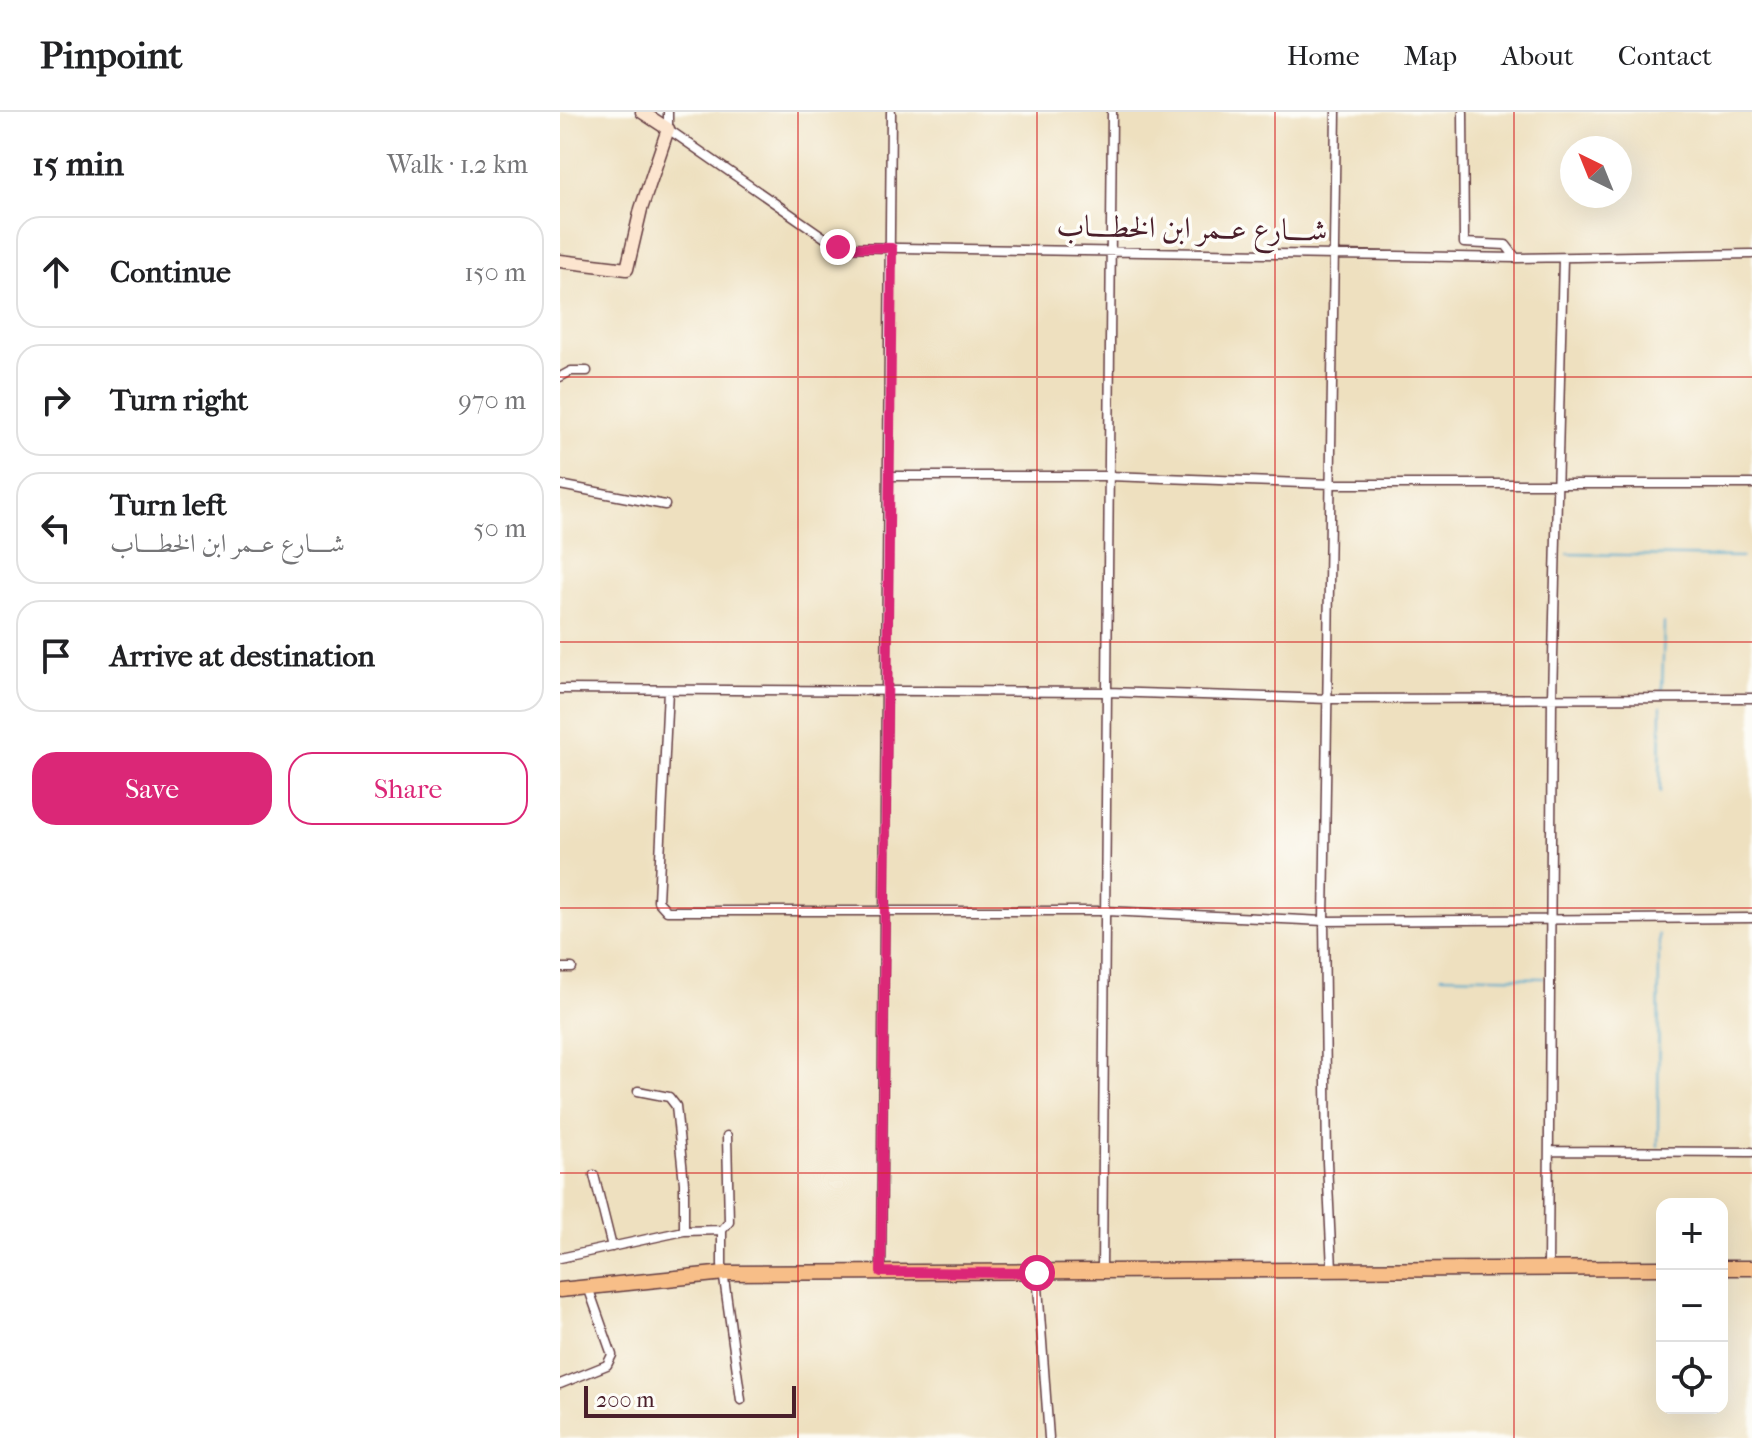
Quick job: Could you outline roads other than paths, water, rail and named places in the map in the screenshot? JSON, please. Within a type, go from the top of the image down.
[{"type":"main road","points":[[560,1290],[725,1273],[1656,1268]]},
{"type":"main road","points":[[1728,1268],[1752,1268]]},
{"type":"street","points":[[642,112],[668,129]]},
{"type":"street","points":[[560,261],[627,269],[641,209],[668,129],[668,112]]},
{"type":"street","points":[[881,1272],[891,112]]},
{"type":"street","points":[[1102,1269],[1112,112]]},
{"type":"street","points":[[1332,1269],[1327,1162],[1324,921],[1336,112]]},
{"type":"street","points":[[1463,112],[1464,243],[1506,245],[1516,258]]},
{"type":"street","name":"شــــارع عــمر ابن الخطــــاب","points":[[668,129],[830,243],[848,248],[1516,258],[1752,254]]},
{"type":"street","points":[[1548,1269],[1552,697],[1563,258]]},
{"type":"street","points":[[560,377],[571,371],[587,371]]},
{"type":"street","points":[[889,476],[1109,476],[1331,484],[1752,484]]},
{"type":"street","points":[[560,485],[665,505]]},
{"type":"street","points":[[560,689],[1107,692],[1329,699],[1752,698]]},
{"type":"street","points":[[668,690],[659,906],[667,911],[1106,911],[1324,921],[1752,918]]},
{"type":"street","points":[[560,968],[572,968]]},
{"type":"street","points":[[638,1091],[669,1097],[676,1106],[684,1183],[684,1231]]},
{"type":"street","points":[[727,1136],[729,1222],[722,1230],[741,1400]]},
{"type":"street","points":[[1549,1151],[1752,1152]]},
{"type":"street","points":[[594,1175],[612,1247]]},
{"type":"street","points":[[560,1258],[684,1231],[722,1230]]},
{"type":"street","points":[[1037,1273],[1049,1438]]},
{"type":"street","points":[[560,1384],[607,1365],[612,1355],[588,1287]]},
{"type":"waterway","points":[[1568,554],[1742,557]]},
{"type":"waterway","points":[[1662,693],[1664,623]]},
{"type":"waterway","points":[[1660,793],[1661,706]]},
{"type":"waterway","points":[[1658,1146],[1659,935]]},
{"type":"waterway","points":[[1441,976],[1544,978]]}]
